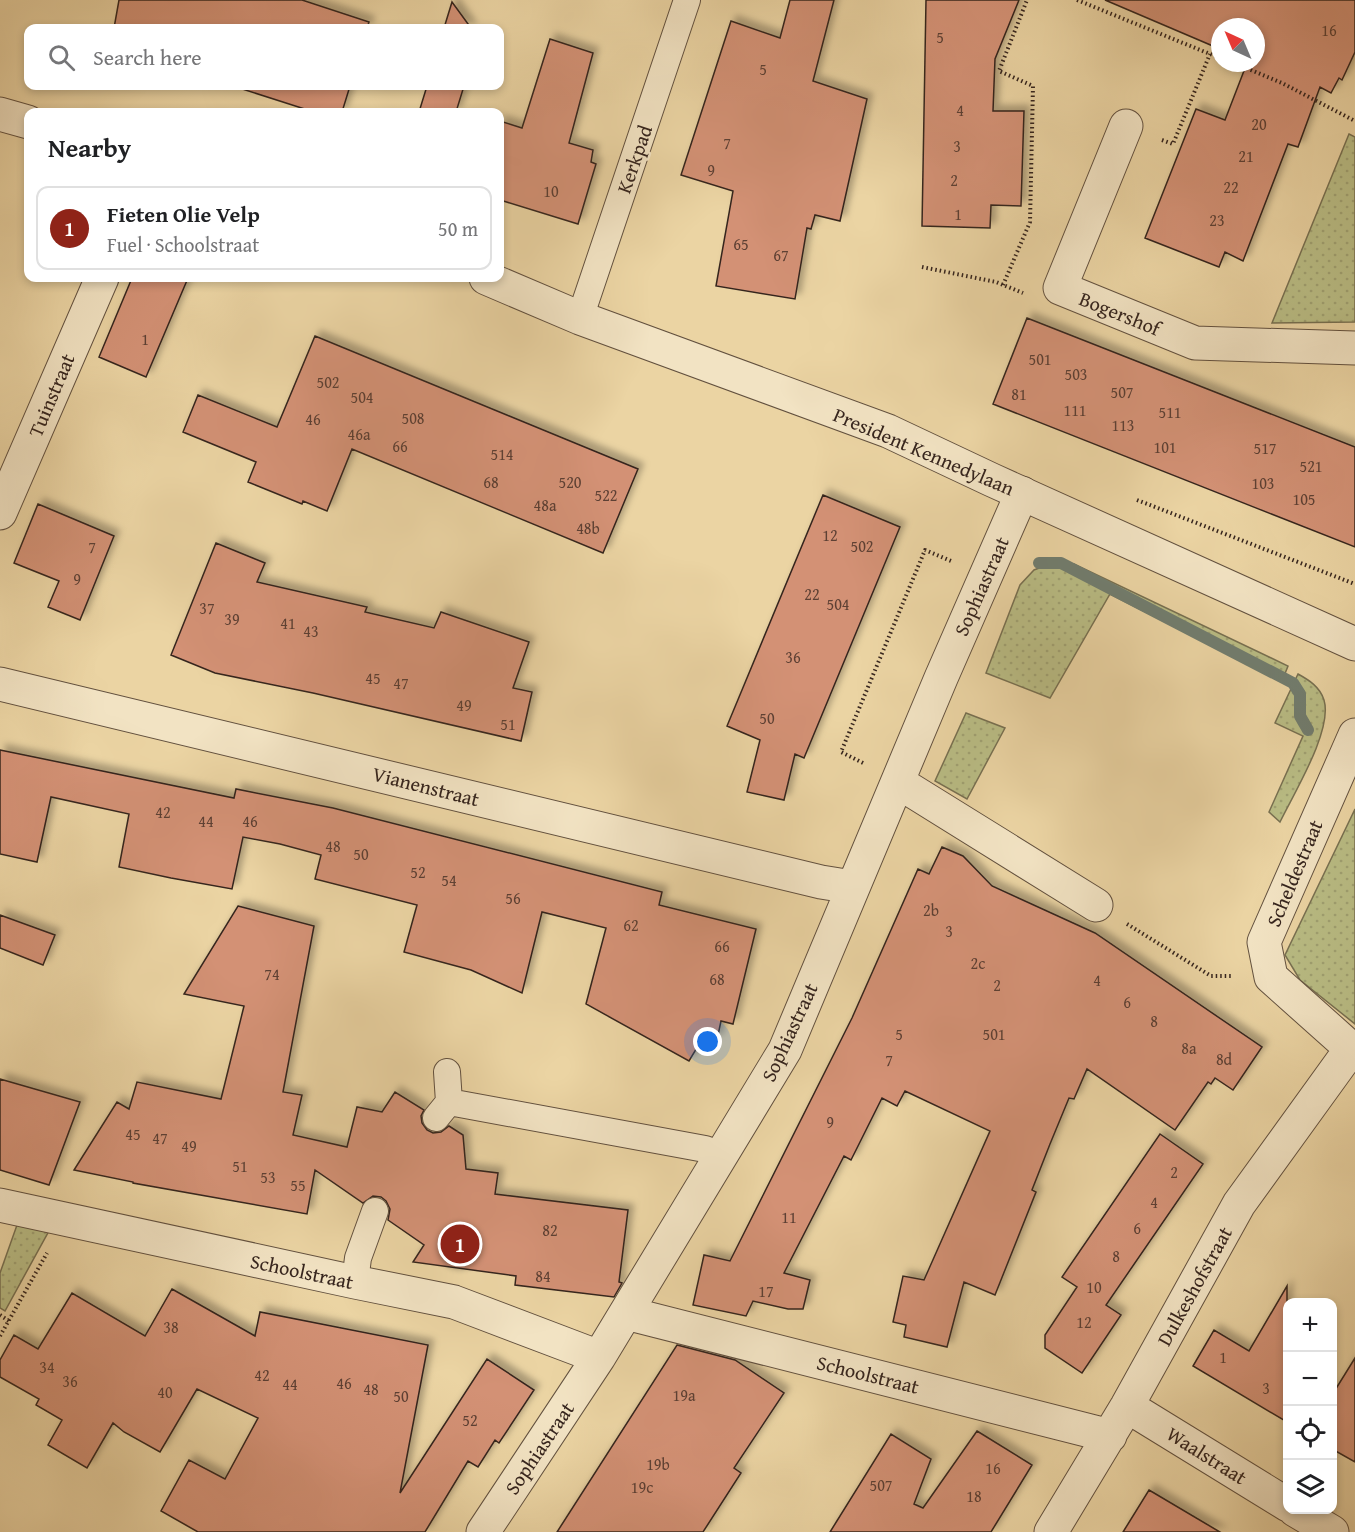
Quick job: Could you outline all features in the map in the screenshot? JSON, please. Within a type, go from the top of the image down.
[{"type":"street","points":[[0,114],[24,121]]},
{"type":"street","name":"Bogershof","points":[[1126,126],[1060,288],[1196,343],[1355,348]]},
{"type":"street","name":"Tuinstraat","points":[[0,513],[100,282]]},
{"type":"street","name":"President Kennedylaan","points":[[495,282],[580,318],[888,431],[1355,644]]},
{"type":"street","name":"Sophiastraat","points":[[483,1532],[598,1358],[785,1050],[852,887],[886,775],[940,678],[1022,493]]},
{"type":"street","name":"Vianenstraat","points":[[0,684],[821,882],[852,887]]},
{"type":"street","name":"Scheldestraat","points":[[1271,977],[1264,942],[1355,735]]},
{"type":"street","points":[[886,775],[1096,905]]},
{"type":"street","points":[[1271,977],[1353,1050]]},
{"type":"street","name":"Dulkeshofstraat","points":[[1051,1532],[1110,1436],[1239,1204],[1353,1050]]},
{"type":"street","name":"Schoolstraat","points":[[0,1205],[454,1302],[598,1358]]},
{"type":"street","name":"Schoolstraat","points":[[626,1313],[1110,1436]]},
{"type":"street","name":"Waalstraat","points":[[1127,1406],[1283,1503]]},
{"type":"street","points":[[1303,1514],[1332,1532]]},
{"type":"lane","name":"Kerkpad","points":[[580,318],[687,0]]},
{"type":"lane","points":[[447,1072],[443,1110],[705,1149],[722,1155]]},
{"type":"lane","points":[[355,1282],[358,1258],[375,1211]]},
{"type":"path","points":[[1003,285],[1030,222],[1033,86],[999,71],[1027,0]]},
{"type":"path","points":[[1077,0],[1210,54],[1173,144],[1126,126]]},
{"type":"path","points":[[1256,72],[1282,82],[1355,121]]},
{"type":"path","points":[[922,267],[1003,285],[1036,298],[1060,288]]},
{"type":"path","points":[[886,775],[841,752],[925,550],[957,563]]},
{"type":"path","points":[[1096,905],[1211,975],[1271,977]]},
{"type":"path","points":[[0,1336],[66,1219]]},
{"type":"path","points":[[0,1315],[9,1320]]},
{"type":"green space","points":[[1349,134],[1355,137],[1355,322],[1272,323]]},
{"type":"green space","points":[[1052,563],[1074,564],[1288,666],[1282,681],[1110,594],[1050,698],[986,673],[1020,585],[1034,570]]},
{"type":"green space","points":[[1298,674],[1320,691],[1324,700],[1325,713],[1323,728],[1311,761],[1280,822],[1269,812],[1303,736],[1275,723]]},
{"type":"green space","points":[[966,713],[1005,728],[967,799],[935,781]]},
{"type":"green space","points":[[1355,809],[1355,1024],[1300,980],[1285,955]]},
{"type":"green space","points":[[17,1225],[50,1229],[5,1311],[0,1308],[0,1273]]},
{"type":"building","points":[[119,0],[302,0],[369,22],[368,24],[115,24]]},
{"type":"building","points":[[790,0],[834,0],[813,81],[867,99],[840,221],[815,215],[811,229],[807,228],[795,299],[716,286],[733,191],[681,175],[731,21],[780,38]]},
{"type":"building","points":[[926,0],[1019,0],[995,59],[993,111],[1024,111],[1021,206],[991,205],[990,228],[922,226]]},
{"type":"building","points":[[1105,0],[1355,0],[1355,52],[1342,80],[1339,78],[1331,93],[1320,87],[1298,147],[1288,144],[1243,261],[1225,252],[1219,267],[1145,238],[1196,109],[1225,120],[1244,72],[1265,72],[1265,18],[1211,18],[1211,45]]},
{"type":"building","points":[[452,2],[468,24],[445,24]]},
{"type":"building","points":[[550,39],[593,53],[569,143],[593,150],[591,162],[596,164],[578,224],[504,201],[504,122],[522,128]]},
{"type":"building","points":[[245,90],[349,90],[343,108],[302,108]]},
{"type":"building","points":[[426,90],[463,90],[457,108],[420,108]]},
{"type":"building","points":[[130,282],[186,282],[146,377],[99,357]]},
{"type":"building","points":[[1027,318],[1355,447],[1355,547],[993,404]]},
{"type":"building","points":[[315,336],[638,469],[603,553],[352,449],[327,511],[303,501],[302,504],[248,482],[256,462],[183,432],[198,395],[277,427]]},
{"type":"building","points":[[823,495],[900,527],[804,758],[795,754],[784,800],[747,792],[760,740],[727,726]]},
{"type":"building","points":[[38,504],[114,536],[80,620],[48,607],[59,581],[14,563]]},
{"type":"building","points":[[216,543],[265,563],[257,582],[367,607],[365,612],[434,628],[441,612],[529,642],[513,688],[532,692],[521,741],[215,673],[171,655]]},
{"type":"building","points":[[0,750],[234,798],[236,789],[333,808],[662,892],[659,905],[756,929],[733,1024],[721,1021],[717,1040],[704,1036],[689,1061],[586,1004],[606,928],[542,912],[522,993],[471,970],[404,952],[417,905],[315,879],[321,855],[280,844],[243,837],[232,889],[171,878],[119,867],[129,814],[51,797],[37,862],[0,854]]},
{"type":"building","points":[[942,847],[963,856],[992,886],[1095,933],[1262,1047],[1233,1090],[1215,1078],[1211,1084],[1208,1082],[1175,1130],[1087,1069],[1074,1099],[1069,1098],[1050,1144],[1032,1190],[1036,1192],[995,1295],[964,1282],[947,1347],[904,1337],[906,1325],[893,1322],[903,1276],[924,1280],[990,1131],[905,1091],[897,1106],[882,1098],[851,1160],[844,1156],[784,1273],[810,1280],[803,1309],[788,1309],[753,1301],[746,1316],[693,1305],[704,1255],[730,1261],[852,1018],[918,869],[929,874]]},
{"type":"building","points":[[238,906],[314,926],[283,1092],[302,1095],[293,1135],[347,1147],[357,1107],[382,1112],[395,1092],[424,1110],[421,1116],[422,1123],[427,1130],[433,1133],[441,1132],[449,1126],[463,1135],[466,1169],[498,1173],[495,1194],[628,1210],[619,1282],[622,1283],[614,1297],[515,1285],[516,1276],[413,1262],[424,1245],[388,1220],[390,1209],[386,1201],[381,1197],[373,1196],[363,1203],[315,1170],[307,1214],[133,1183],[74,1170],[117,1102],[129,1109],[137,1082],[221,1099],[244,1006],[184,994]]},
{"type":"building","points":[[0,915],[55,935],[43,965],[0,948]]},
{"type":"building","points":[[0,1079],[80,1102],[49,1185],[0,1170]]},
{"type":"building","points":[[1160,1134],[1203,1164],[1106,1305],[1121,1315],[1082,1373],[1045,1348],[1045,1335],[1077,1287],[1062,1277]]},
{"type":"building","points":[[1287,1286],[1287,1298],[1283,1298],[1283,1420],[1193,1366],[1214,1330],[1249,1351]]},
{"type":"building","points":[[172,1289],[255,1336],[260,1312],[428,1345],[400,1493],[487,1359],[534,1390],[499,1443],[495,1440],[478,1467],[468,1461],[425,1532],[198,1532],[161,1511],[189,1460],[225,1479],[258,1418],[197,1389],[160,1452],[124,1432],[113,1423],[87,1468],[48,1445],[62,1420],[36,1405],[39,1399],[0,1377],[0,1360],[14,1335],[38,1349],[72,1293],[145,1336]]},
{"type":"building","points":[[677,1345],[735,1360],[784,1393],[734,1468],[741,1473],[703,1532],[557,1532]]},
{"type":"building","points":[[1355,1358],[1355,1462],[1337,1452],[1337,1387]]},
{"type":"building","points":[[977,1431],[1032,1465],[991,1532],[830,1532],[891,1434],[931,1459],[914,1504],[923,1508]]},
{"type":"building","points":[[1149,1490],[1220,1532],[1123,1532]]},
{"type":"waterway","points":[[1039,563],[1061,563],[1293,683],[1300,694],[1300,716],[1308,730]]},
{"type":"place","name":"Fieten Olie Velp","points":[[460,1244]]}]
